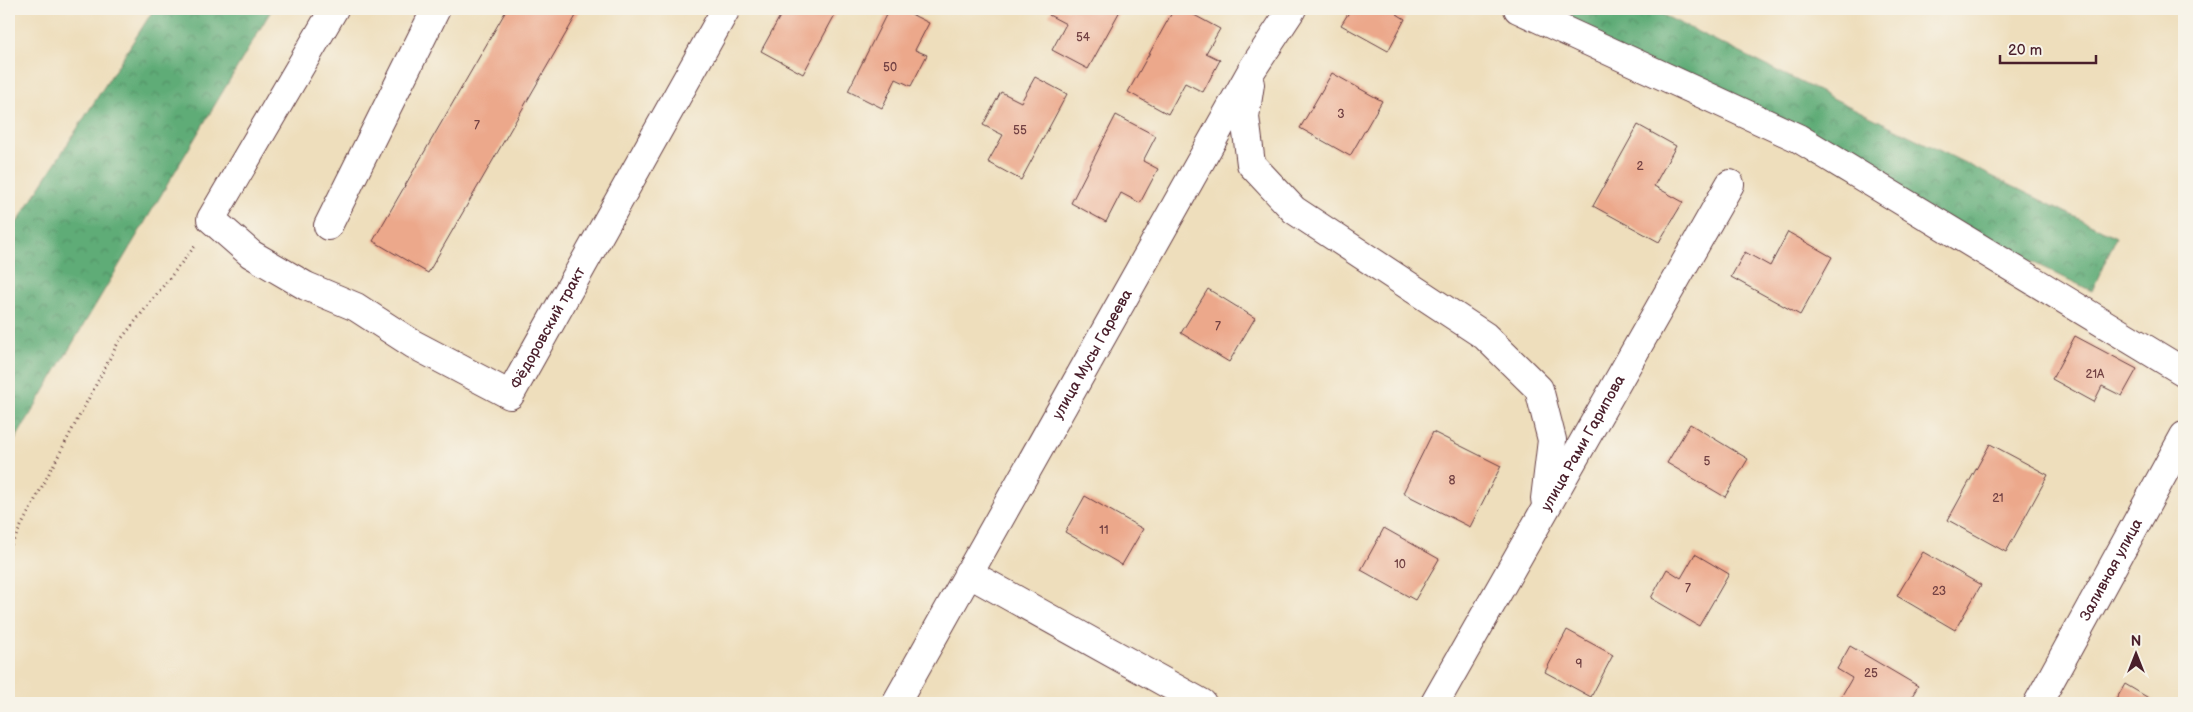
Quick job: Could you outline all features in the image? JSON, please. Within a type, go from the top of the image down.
[{"type":"street","points":[[211,219],[334,9]]},
{"type":"street","points":[[328,226],[436,9]]},
{"type":"street","name":"Фёдоровский тракт","points":[[211,219],[251,254],[306,286],[356,307],[413,344],[510,395],[726,9]]},
{"type":"street","name":"улица Мусы Гареева","points":[[896,703],[1253,68],[1292,9]]},
{"type":"street","points":[[1518,9],[1798,138],[2184,372]]},
{"type":"street","points":[[1253,68],[1245,117],[1252,164],[1294,210],[1485,336],[1539,389],[1552,440],[1544,513]]},
{"type":"street","name":"улица Рами Гарипова","points":[[1435,703],[1730,184]]},
{"type":"street","name":"Заливная улица","points":[[2038,703],[2184,436]]},
{"type":"street","points":[[968,573],[1202,703]]},
{"type":"path","points":[[9,549],[118,343],[188,257],[211,219]]},
{"type":"green space","points":[[154,9],[272,9],[9,450],[9,235]]},
{"type":"green space","points":[[1509,9],[1651,9],[2116,237],[2092,291]]},
{"type":"building","points":[[507,9],[580,9],[428,273],[373,241]]},
{"type":"building","points":[[784,9],[838,9],[803,74],[761,51]]},
{"type":"building","points":[[889,9],[901,9],[929,23],[915,50],[927,55],[911,86],[896,79],[882,108],[848,91]]},
{"type":"building","points":[[1052,9],[1121,9],[1088,69],[1052,50],[1066,24],[1049,15]]},
{"type":"building","points":[[1174,9],[1183,9],[1220,29],[1206,53],[1220,60],[1203,92],[1185,83],[1168,114],[1128,92]]},
{"type":"building","points":[[1351,9],[1400,9],[1397,14],[1405,19],[1388,51],[1341,25]]},
{"type":"building","points":[[1332,73],[1382,101],[1350,156],[1300,128]]},
{"type":"building","points":[[1035,77],[1067,94],[1021,180],[988,162],[1003,135],[983,125],[1001,92],[1021,102]]},
{"type":"building","points":[[1116,115],[1156,136],[1143,161],[1158,169],[1140,203],[1121,193],[1106,222],[1071,203]]},
{"type":"building","points":[[1638,125],[1676,146],[1654,186],[1683,202],[1659,242],[1593,206]]},
{"type":"building","points":[[1788,232],[1832,257],[1800,315],[1731,277],[1745,252],[1770,266]]},
{"type":"building","points":[[1208,289],[1255,318],[1229,362],[1181,333]]},
{"type":"building","points":[[2075,336],[2137,369],[2122,396],[2102,386],[2094,402],[2052,379]]},
{"type":"building","points":[[1690,424],[1748,459],[1725,497],[1667,463]]},
{"type":"building","points":[[1433,432],[1501,466],[1470,527],[1403,493]]},
{"type":"building","points":[[1990,444],[2048,475],[2006,552],[1948,520]]},
{"type":"building","points":[[1085,496],[1143,529],[1122,565],[1065,532]]},
{"type":"building","points":[[1384,528],[1439,559],[1415,600],[1361,570]]},
{"type":"building","points":[[1923,552],[1981,585],[1955,630],[1897,596]]},
{"type":"building","points":[[1695,554],[1729,574],[1699,626],[1651,598],[1667,569],[1681,578]]},
{"type":"building","points":[[1567,630],[1613,655],[1591,697],[1545,672]]},
{"type":"building","points":[[1850,646],[1918,686],[1908,703],[1852,703],[1841,697],[1852,678],[1837,669]]},
{"type":"building","points":[[2125,684],[2157,703],[2114,703]]}]
